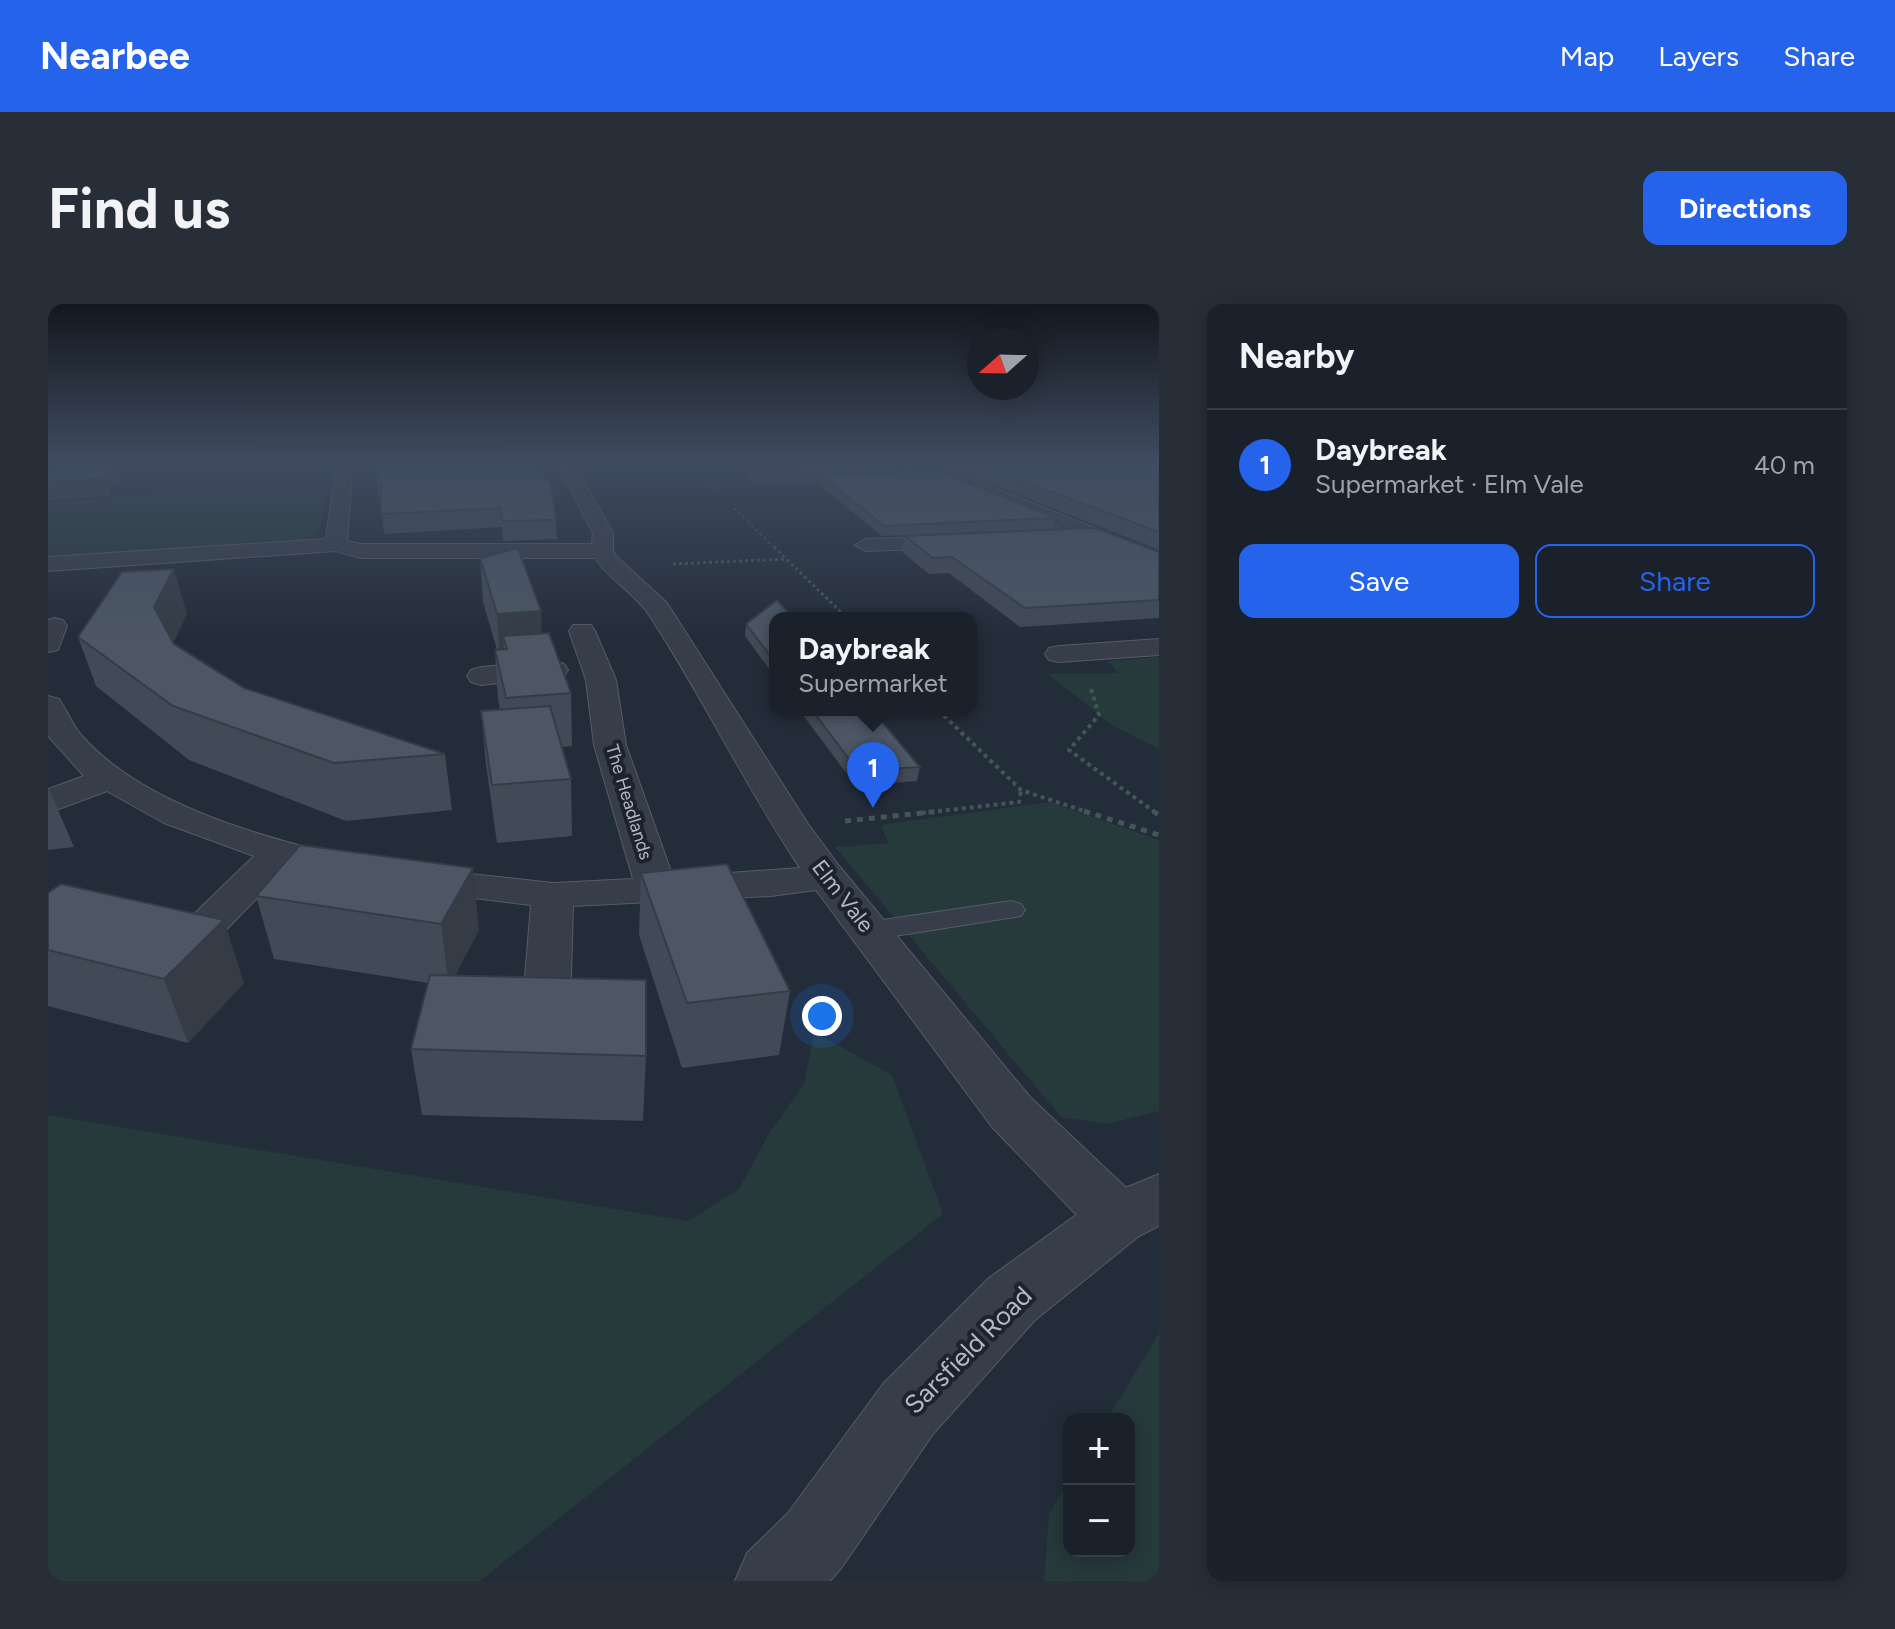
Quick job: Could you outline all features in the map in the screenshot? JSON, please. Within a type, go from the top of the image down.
[{"type":"street","points":[[336,545],[339,520]]},
{"type":"street","points":[[48,564],[336,545],[361,551],[560,552],[606,560],[603,533],[596,520]]},
{"type":"street","points":[[1057,520],[1159,561]]},
{"type":"street","points":[[1052,538],[1098,536]]},
{"type":"street","points":[[866,545],[990,541]]},
{"type":"street","name":"Elm Vale","points":[[606,560],[641,589],[658,608],[792,828],[1011,1112],[1138,1208]]},
{"type":"street","name":"The Headlands","points":[[582,631],[601,680],[610,745],[657,891]]},
{"type":"street","points":[[1059,654],[1159,647]]},
{"type":"street","points":[[481,676],[596,666]]},
{"type":"street","name":"The Headlands","points":[[48,705],[53,722],[80,755],[107,779],[148,802],[280,852],[349,870],[470,888],[553,895],[771,884],[826,876]]},
{"type":"street","points":[[48,802],[107,779]]},
{"type":"street","points":[[206,926],[280,852]]},
{"type":"street","points":[[546,1013],[553,895]]},
{"type":"street","name":"Sarsfield Road","points":[[797,1567],[908,1409],[1012,1299],[1138,1208]]},
{"type":"lane","points":[[869,931],[1011,910]]},
{"type":"path","points":[[747,520],[841,612]]},
{"type":"path","points":[[606,560],[788,559]]},
{"type":"path","points":[[1059,654],[1087,679],[1099,715],[1069,750],[1159,815]]},
{"type":"path","points":[[944,716],[1021,790],[1159,835]]},
{"type":"path","points":[[792,828],[1019,802],[1021,790]]},
{"type":"shaded area","points":[[48,520],[322,520],[321,527],[304,541],[48,557]]},
{"type":"shaded area","points":[[1159,657],[1159,749],[1112,725],[1048,674],[1118,673],[1107,661]]},
{"type":"shaded area","points":[[1050,802],[1159,840],[1159,1111],[1107,1124],[1061,1117],[835,847],[888,843],[881,825]]},
{"type":"shaded area","points":[[814,1032],[892,1075],[943,1214],[480,1581],[48,1581],[48,1115],[688,1221],[739,1189],[768,1135],[804,1084]]},
{"type":"shaded area","points":[[1159,1333],[1159,1581],[1044,1581],[1049,1514],[1063,1491],[1063,1557],[1135,1557],[1135,1413],[1111,1413]]},
{"type":"building","points":[[502,520],[556,520],[502,521]]},
{"type":"building","points":[[876,520],[1022,520],[884,526]]},
{"type":"building","points":[[1126,520],[1159,520],[1159,532]]},
{"type":"building","points":[[1095,528],[1159,552],[1159,600],[1025,608],[952,557],[933,558],[905,536]]},
{"type":"building","points":[[518,548],[541,611],[497,614],[480,558]]},
{"type":"building","points":[[174,569],[154,607],[174,644],[244,688],[445,754],[334,763],[173,706],[78,637],[122,572]]},
{"type":"building","points":[[777,600],[788,612],[769,612],[769,654],[746,624]]},
{"type":"building","points":[[549,633],[571,693],[506,698],[495,650],[507,649],[503,636]]},
{"type":"building","points":[[550,706],[571,779],[492,785],[481,711]]},
{"type":"building","points":[[817,716],[877,716],[920,767],[858,771]]},
{"type":"building","points":[[300,845],[473,868],[441,924],[256,896]]},
{"type":"building","points":[[727,864],[790,991],[687,1003],[641,873]]},
{"type":"building","points":[[61,884],[224,920],[164,979],[48,950],[48,893]]},
{"type":"building","points":[[430,975],[646,980],[646,1056],[411,1049]]},
{"type":"place","name":"Daybreak","points":[[873,808]]}]
